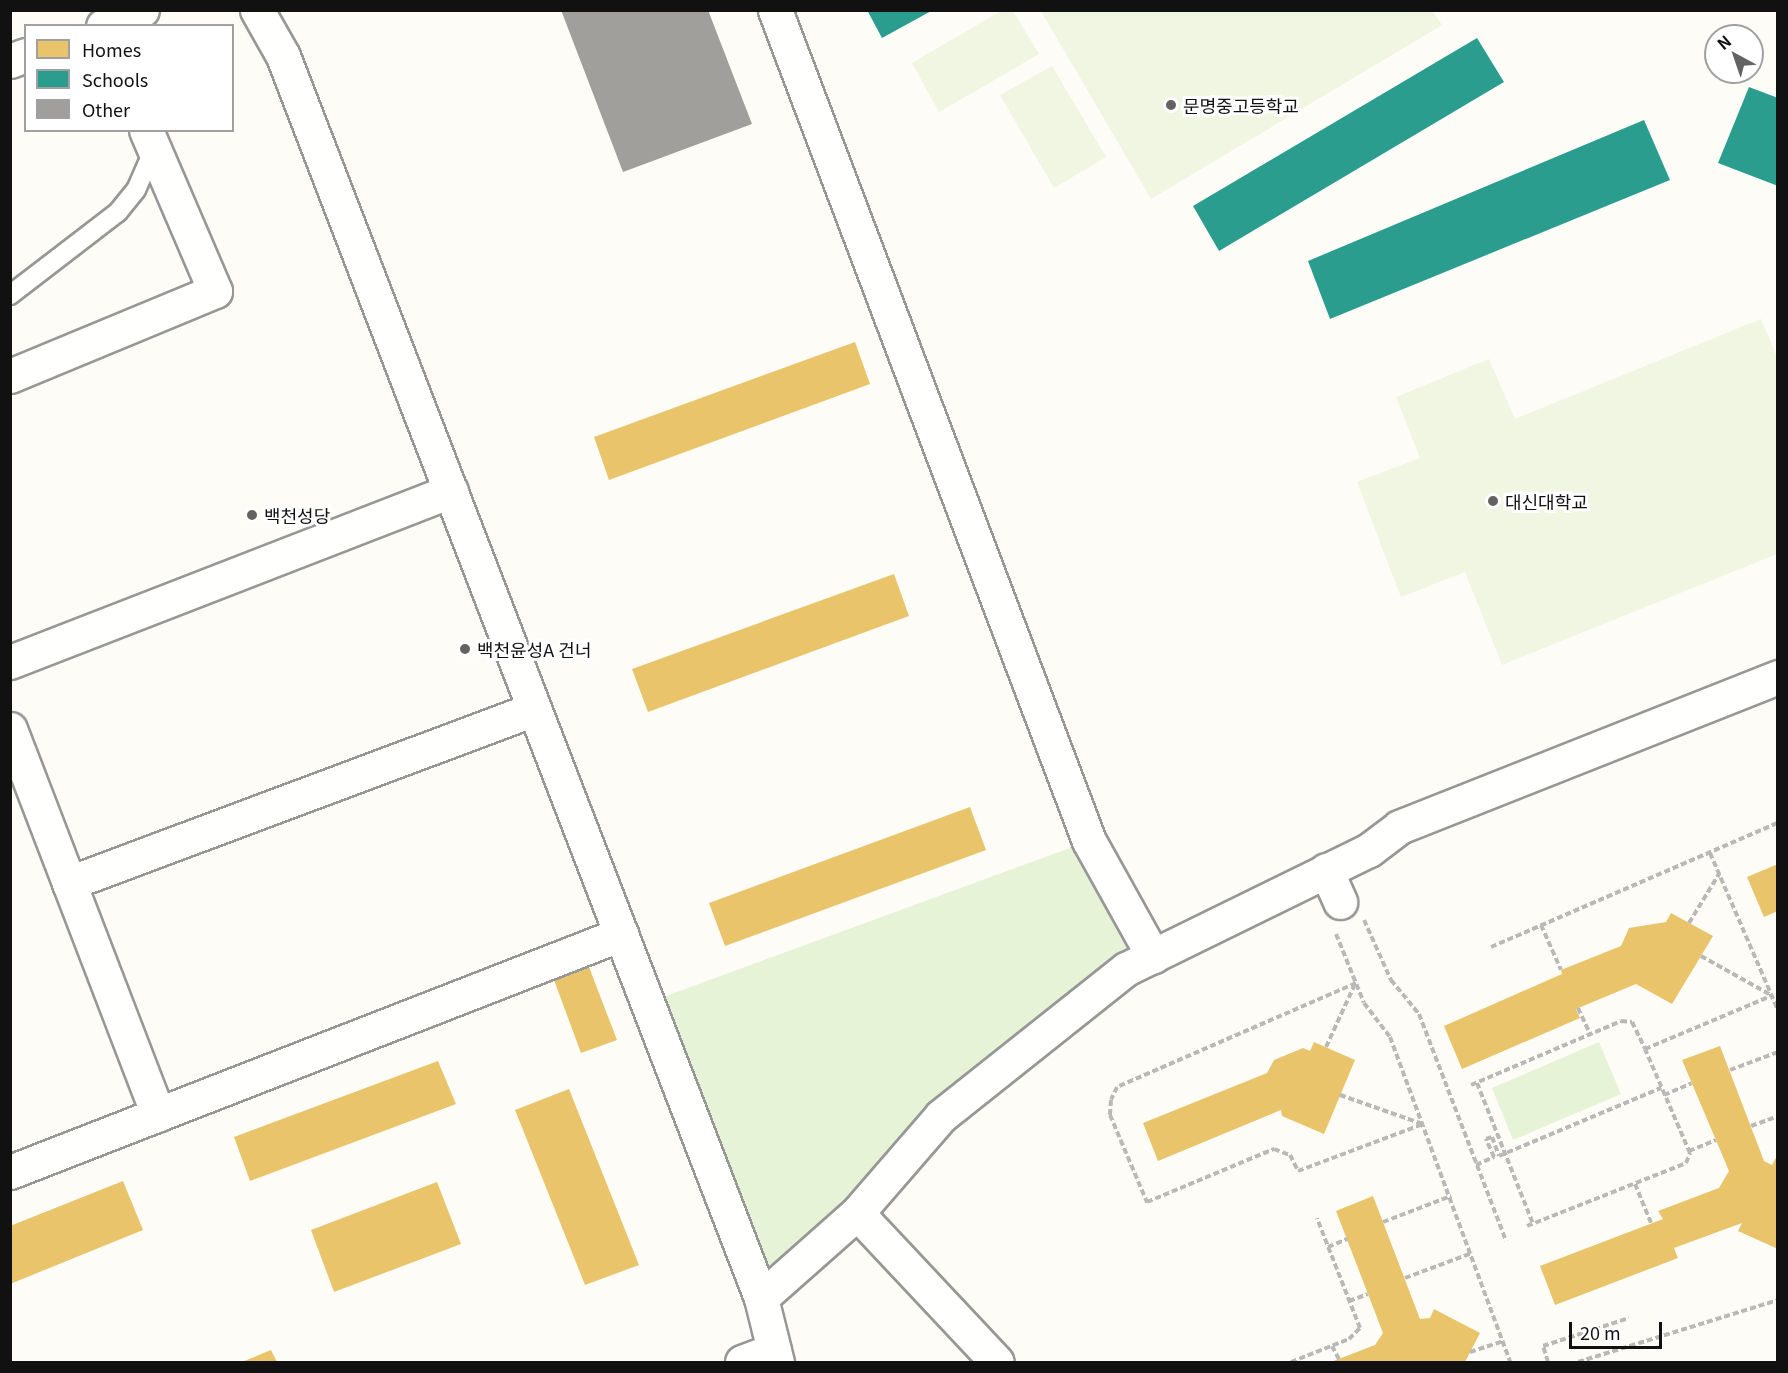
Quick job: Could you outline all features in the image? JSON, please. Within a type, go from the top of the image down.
[{"type":"street","points":[[108,24],[142,10]]},
{"type":"street","points":[[257,10],[283,56],[761,1299],[776,1356],[742,1362]]},
{"type":"street","points":[[775,10],[1089,841],[1153,956]]},
{"type":"street","points":[[10,376],[215,291],[150,140]]},
{"type":"street","points":[[10,662],[450,491]]},
{"type":"street","points":[[761,1299],[857,1213],[941,1116],[1126,969],[1369,850],[1399,827],[1778,677]]},
{"type":"street","points":[[69,884],[534,710]]},
{"type":"street","points":[[10,729],[158,1115]]},
{"type":"street","points":[[1326,870],[1346,917]]},
{"type":"street","points":[[10,1172],[621,934]]},
{"type":"street","points":[[857,1213],[997,1362]]},
{"type":"lane","points":[[10,296],[118,212],[136,190],[150,140]]},
{"type":"path","points":[[1491,947],[1778,823]]},
{"type":"path","points":[[1710,853],[1778,1010]]},
{"type":"path","points":[[1689,923],[1719,874]]},
{"type":"path","points":[[1346,917],[1356,983],[1364,1003],[1390,1037],[1451,1196],[1510,1362]]},
{"type":"path","points":[[1346,917],[1391,980],[1419,1014],[1506,1241]]},
{"type":"path","points":[[1541,925],[1560,970]]},
{"type":"path","points":[[1701,956],[1771,996]]},
{"type":"path","points":[[1326,1047],[1356,983]]},
{"type":"path","points":[[1356,983],[1117,1087],[1111,1100],[1110,1115],[1147,1202],[1274,1149],[1286,1151],[1298,1171],[1423,1124]]},
{"type":"path","points":[[1645,1049],[1771,996]]},
{"type":"path","points":[[1578,1008],[1590,1034]]},
{"type":"path","points":[[1471,1085],[1590,1034],[1626,1021],[1632,1022],[1689,1151],[1686,1162],[1527,1226]]},
{"type":"path","points":[[1730,1070],[1778,1052]]},
{"type":"path","points":[[1477,1083],[1533,1224]]},
{"type":"path","points":[[1664,1095],[1692,1083]]},
{"type":"path","points":[[1476,1165],[1494,1157],[1486,1139],[1492,1137],[1499,1156],[1661,1088]]},
{"type":"path","points":[[1340,1095],[1423,1124]]},
{"type":"path","points":[[1751,1126],[1778,1116]]},
{"type":"path","points":[[1689,1151],[1716,1140]]},
{"type":"path","points":[[1635,1184],[1651,1223]]},
{"type":"path","points":[[1383,1222],[1451,1196]]},
{"type":"path","points":[[1291,1362],[1354,1336],[1359,1328],[1317,1218]]},
{"type":"path","points":[[1328,1246],[1347,1239]]},
{"type":"path","points":[[1405,1278],[1472,1253]]},
{"type":"path","points":[[1349,1301],[1368,1294]]},
{"type":"path","points":[[1578,1362],[1778,1300]]},
{"type":"path","points":[[1548,1362],[1543,1347],[1629,1318]]},
{"type":"path","points":[[1470,1352],[1503,1341]]},
{"type":"path","points":[[1332,1346],[1339,1359]]},
{"type":"green space","points":[[1432,10],[1442,25],[1151,199],[1041,11]]},
{"type":"green space","points":[[1001,11],[1013,11],[1039,54],[939,112],[912,63]]},
{"type":"green space","points":[[1052,66],[1106,157],[1054,188],[1000,95]]},
{"type":"green space","points":[[1761,319],[1777,357],[1777,554],[1502,665],[1465,572],[1401,597],[1357,482],[1420,458],[1396,397],[1489,359],[1515,419]]},
{"type":"green space","points":[[1089,841],[1153,956],[941,1116],[761,1298],[647,1003]]},
{"type":"green space","points":[[1599,1042],[1621,1094],[1513,1140],[1492,1088]]},
{"type":"building: Homes","points":[[855,342],[870,384],[609,480],[594,437]]},
{"type":"building: Homes","points":[[894,574],[909,616],[648,712],[632,669]]},
{"type":"building: Homes","points":[[970,807],[986,850],[725,946],[709,903]]},
{"type":"building: Homes","points":[[1778,864],[1778,911],[1764,917],[1747,877]]},
{"type":"building: Homes","points":[[1671,913],[1713,936],[1672,1004],[1636,984],[1576,1009],[1580,1018],[1462,1069],[1444,1026],[1562,974],[1561,970],[1621,946],[1629,928],[1666,922]]},
{"type":"building: Homes","points":[[589,967],[617,1040],[581,1053],[554,980]]},
{"type":"building: Homes","points":[[1314,1042],[1355,1060],[1324,1134],[1282,1116],[1281,1110],[1158,1161],[1143,1123],[1267,1073],[1274,1060],[1303,1048],[1310,1051]]},
{"type":"building: Homes","points":[[1720,1046],[1764,1161],[1772,1165],[1778,1154],[1778,1249],[1738,1231],[1742,1223],[1674,1248],[1678,1258],[1555,1305],[1540,1266],[1663,1219],[1658,1211],[1719,1188],[1729,1171],[1682,1060]]},
{"type":"building: Homes","points":[[438,1061],[456,1104],[250,1181],[234,1137]]},
{"type":"building: Homes","points":[[569,1089],[639,1265],[585,1285],[515,1110]]},
{"type":"building: Homes","points":[[123,1181],[143,1230],[10,1284],[10,1226]]},
{"type":"building: Homes","points":[[437,1182],[461,1244],[334,1292],[311,1230]]},
{"type":"building: Homes","points":[[1373,1196],[1420,1319],[1430,1318],[1434,1309],[1480,1333],[1465,1362],[1331,1362],[1375,1345],[1383,1333],[1336,1211]]},
{"type":"building: Homes","points":[[271,1350],[277,1362],[242,1362]]},
{"type":"building: Schools","points":[[867,10],[933,10],[882,38]]},
{"type":"building: Schools","points":[[1477,38],[1504,82],[1219,251],[1193,206]]},
{"type":"building: Schools","points":[[1749,87],[1778,98],[1778,186],[1718,163]]},
{"type":"building: Schools","points":[[1644,120],[1670,180],[1330,319],[1308,261]]},
{"type":"building: Other","points":[[561,10],[708,10],[752,124],[623,172]]},
{"type":"place","name":"문명중고등학교","points":[[1171,105]]},
{"type":"place","name":"대신대학교","points":[[1493,501]]},
{"type":"place","name":"백천성당","points":[[252,515]]},
{"type":"place","name":"백천윤성A 건너","points":[[465,649]]}]
